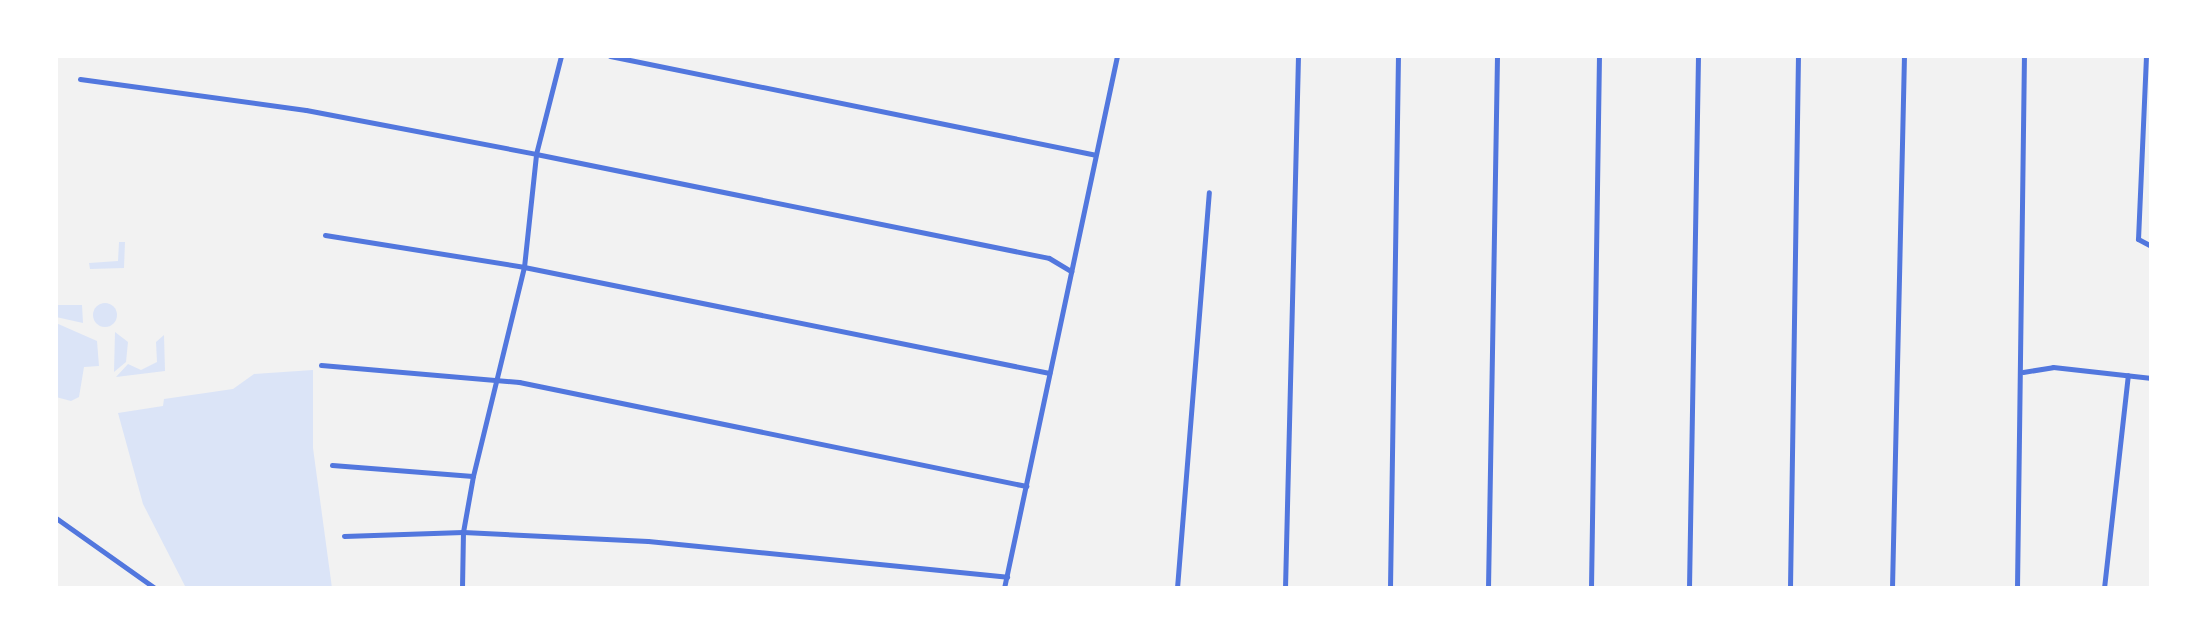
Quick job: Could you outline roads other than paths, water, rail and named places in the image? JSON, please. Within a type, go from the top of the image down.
[{"type":"street","points":[[462,588],[463,532],[473,476],[499,380],[524,267],[536,154],[561,56]]},
{"type":"street","points":[[610,56],[1095,155]]},
{"type":"street","points":[[1004,588],[1117,56]]},
{"type":"street","points":[[1285,588],[1298,56]]},
{"type":"street","points":[[1390,588],[1398,56]]},
{"type":"street","points":[[1488,588],[1497,56]]},
{"type":"street","points":[[1591,588],[1599,56]]},
{"type":"street","points":[[1689,588],[1698,56]]},
{"type":"street","points":[[1790,588],[1798,56]]},
{"type":"street","points":[[1892,588],[1904,56]]},
{"type":"street","points":[[2017,588],[2023,372],[2024,56]]},
{"type":"street","points":[[2146,56],[2138,239],[2151,246]]},
{"type":"street","points":[[80,79],[306,110],[536,154],[1049,258],[1071,271]]},
{"type":"street","points":[[1177,588],[1209,192]]},
{"type":"street","points":[[325,235],[524,267],[1049,373]]},
{"type":"street","points":[[321,365],[499,380],[1026,486]]},
{"type":"street","points":[[2023,372],[2053,367],[2151,378]]},
{"type":"street","points":[[2104,588],[2128,375]]},
{"type":"street","points":[[332,465],[473,476]]},
{"type":"street","points":[[56,518],[155,588]]},
{"type":"street","points":[[344,536],[463,532],[664,542],[1007,577]]}]
